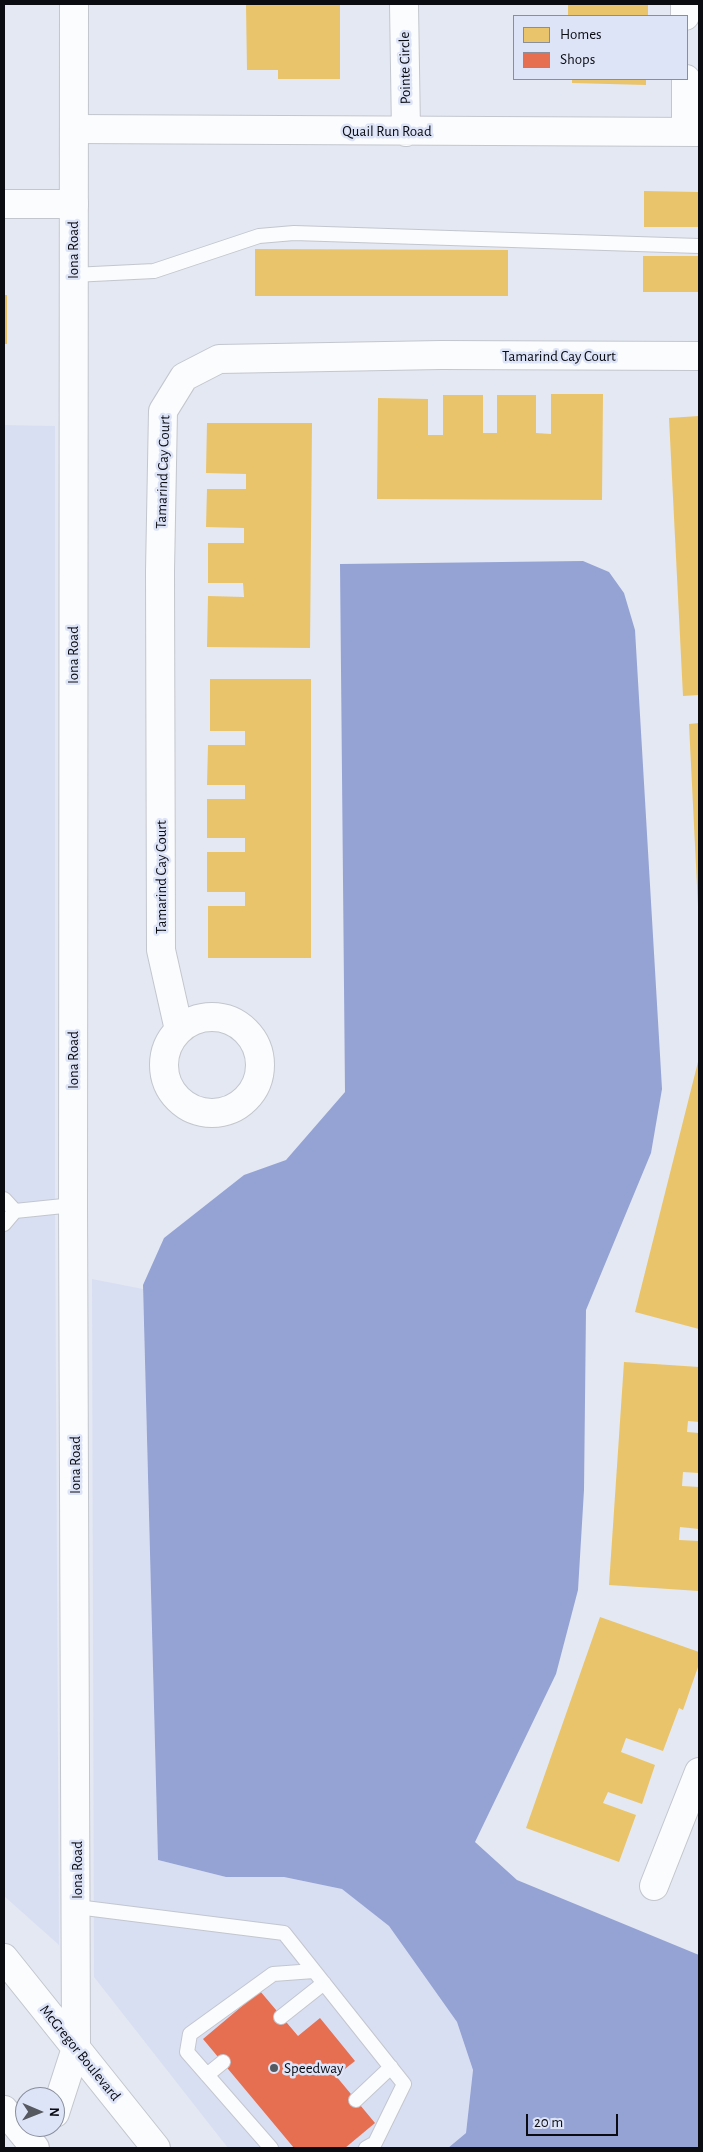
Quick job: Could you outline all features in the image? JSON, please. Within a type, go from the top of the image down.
[{"type":"street","name":"Iona Road","points":[[63,2087],[76,2048],[77,1907],[73,1205],[74,4]]},
{"type":"street","name":"Pointe Circle","points":[[404,4],[406,132]]},
{"type":"street","points":[[686,80],[693,132]]},
{"type":"street","name":"Quail Run Road","points":[[75,129],[693,132]]},
{"type":"street","points":[[4,204],[74,204]]},
{"type":"street","name":"Tamarind Cay Court","points":[[178,1030],[161,950],[160,571],[162,411],[184,377],[219,359],[441,355],[699,356]]},
{"type":"street","points":[[654,1886],[699,1772]]},
{"type":"street","name":"McGregor Boulevard","points":[[4,1958],[156,2148]]},
{"type":"street","points":[[4,2110],[35,2148],[41,2137]]},
{"type":"lane","points":[[73,275],[154,271],[259,236],[294,233],[699,246]]},
{"type":"lane","points":[[4,1200],[15,1210]]},
{"type":"lane","points":[[4,1224],[15,1210],[73,1205]]},
{"type":"lane","points":[[77,1907],[284,1933],[404,2084],[375,2143],[366,2148]]},
{"type":"lane","points":[[271,2148],[187,2052],[190,2034],[273,1974],[314,1971]]},
{"type":"lane","points":[[281,2017],[324,1983]]},
{"type":"lane","points":[[207,2075],[223,2062]]},
{"type":"lane","points":[[356,2100],[391,2067]]},
{"type":"shaded area","points":[[4,425],[55,426],[55,1205],[59,1945],[4,1896]]},
{"type":"shaded area","points":[[92,1279],[143,1289],[158,1860],[226,1877],[284,1877],[343,1889],[389,1926],[457,2022],[473,2070],[466,2133],[448,2148],[228,2148],[94,1977]]},
{"type":"water","points":[[583,561],[609,572],[624,593],[635,630],[662,1089],[651,1153],[586,1310],[584,1490],[578,1590],[556,1674],[475,1842],[517,1880],[699,1955],[699,2148],[448,2148],[466,2133],[473,2070],[457,2022],[389,1926],[342,1889],[284,1877],[226,1877],[158,1860],[143,1285],[164,1238],[244,1175],[286,1160],[345,1092],[340,564]]},
{"type":"building: Homes","points":[[246,4],[340,4],[340,79],[278,79],[278,70],[247,70]]},
{"type":"building: Homes","points":[[568,4],[648,4],[648,15],[568,15]]},
{"type":"building: Homes","points":[[572,80],[646,80],[646,85],[572,83]]},
{"type":"building: Homes","points":[[644,191],[699,192],[699,227],[644,227]]},
{"type":"building: Homes","points":[[255,249],[508,250],[508,296],[255,296]]},
{"type":"building: Homes","points":[[643,256],[699,256],[699,292],[643,292]]},
{"type":"building: Homes","points":[[4,295],[7,295],[7,344],[4,344]]},
{"type":"building: Homes","points":[[551,394],[603,394],[602,500],[377,499],[378,398],[428,399],[428,435],[443,435],[443,395],[483,395],[483,433],[497,433],[497,395],[536,395],[536,433],[551,434]]},
{"type":"building: Homes","points":[[699,416],[699,695],[683,696],[669,418]]},
{"type":"building: Homes","points":[[207,423],[312,423],[310,648],[207,647],[208,596],[244,597],[243,583],[208,583],[208,543],[244,543],[244,528],[206,527],[207,489],[246,489],[246,474],[206,473]]},
{"type":"building: Homes","points":[[210,679],[311,679],[311,958],[208,958],[208,906],[245,906],[245,892],[207,892],[207,852],[245,852],[245,838],[207,838],[207,799],[245,799],[245,785],[207,785],[208,745],[245,745],[245,731],[210,731]]},
{"type":"building: Homes","points":[[699,723],[699,906],[698,906],[689,724]]},
{"type":"building: Homes","points":[[699,1058],[699,1329],[635,1312]]},
{"type":"building: Homes","points":[[624,1362],[699,1367],[699,1422],[688,1421],[687,1432],[699,1433],[699,1473],[683,1472],[682,1486],[699,1487],[699,1529],[680,1527],[679,1540],[699,1541],[699,1591],[609,1585]]},
{"type":"building: Homes","points":[[600,1617],[699,1652],[699,1664],[683,1710],[679,1708],[663,1751],[626,1738],[621,1752],[655,1765],[642,1804],[608,1792],[603,1803],[636,1815],[619,1862],[526,1828]]},
{"type":"building: Shops","points":[[260,1991],[298,2036],[320,2018],[355,2061],[336,2076],[375,2123],[345,2148],[294,2148],[203,2039]]},
{"type":"place","name":"Speedway","points":[[274,2068]]}]
